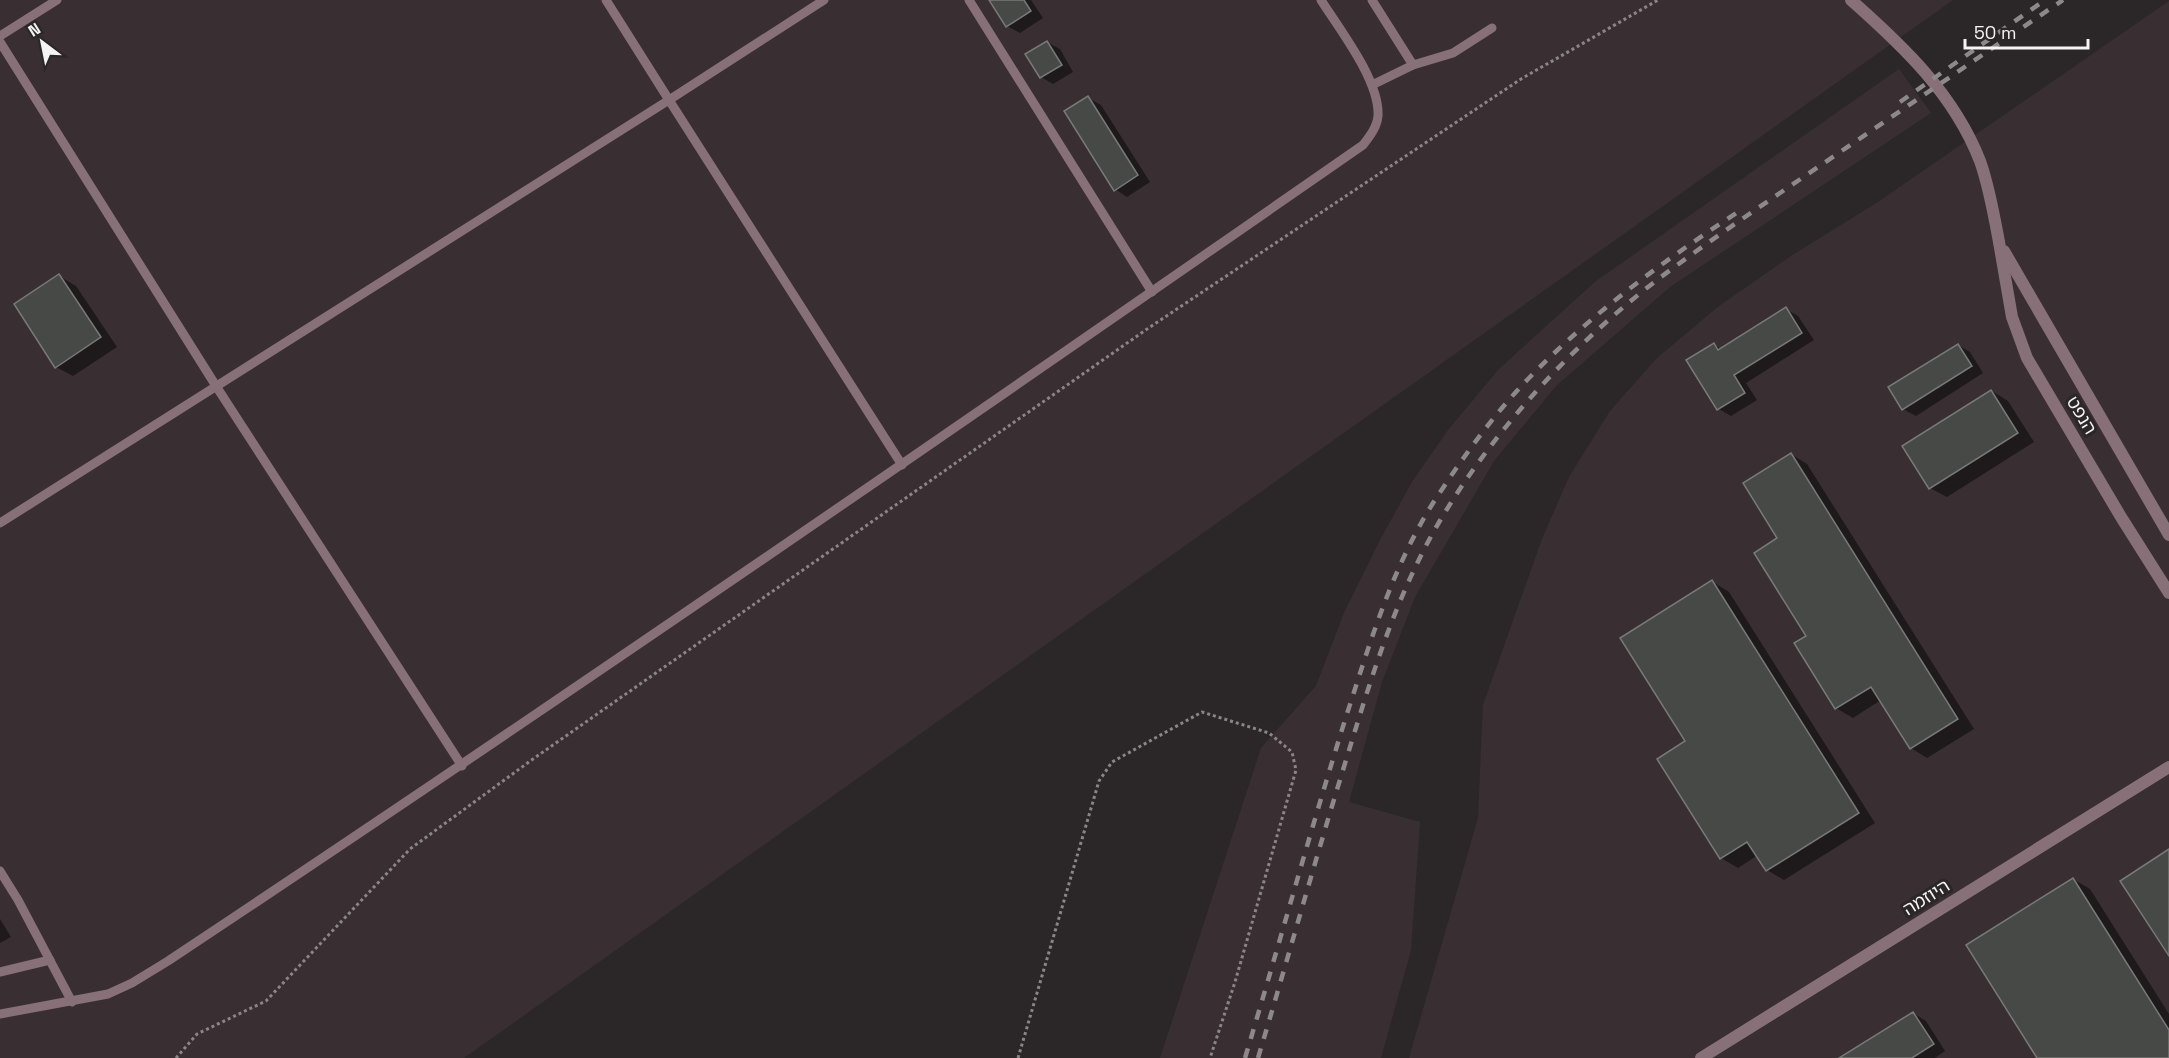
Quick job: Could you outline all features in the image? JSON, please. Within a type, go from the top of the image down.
[{"type":"street","name":"הנפט","points":[[1851,0],[1928,74],[1960,119],[1980,161],[1999,242],[2012,317],[2027,358],[2169,593]]},
{"type":"street","name":"הנפט","points":[[1999,242],[2169,535]]},
{"type":"street","name":"היוזמה","points":[[1701,1058],[2169,767]]},
{"type":"lane","points":[[0,36],[57,0]]},
{"type":"lane","points":[[606,0],[902,465]]},
{"type":"lane","points":[[0,523],[824,0]]},
{"type":"lane","points":[[969,0],[1152,292]]},
{"type":"lane","points":[[0,1014],[108,994],[132,984],[462,766],[902,465],[1363,145],[1373,132],[1378,118],[1377,95],[1321,0]]},
{"type":"lane","points":[[1372,0],[1413,64]]},
{"type":"lane","points":[[1372,85],[1413,64],[1453,53],[1492,28]]},
{"type":"lane","points":[[0,42],[216,386],[462,766]]},
{"type":"lane","points":[[0,871],[18,900],[72,1002]]},
{"type":"lane","points":[[0,972],[50,960]]},
{"type":"path","points":[[176,1058],[197,1034],[266,1001],[410,849],[533,759],[1150,327],[1521,79],[1658,0]]},
{"type":"path","points":[[1018,1058],[1100,781],[1112,762],[1202,712],[1269,733],[1292,752],[1296,770],[1235,982],[1210,1058]]},
{"type":"shaded area","points":[[0,0],[1953,0],[464,1058],[0,1058]]},
{"type":"shaded area","points":[[2169,1],[2169,1058],[1409,1058],[1478,818],[1483,705],[1542,539],[1569,477],[1610,411],[1657,358],[1719,306],[1791,256],[1878,202]]},
{"type":"shaded area","points":[[1899,69],[1931,113],[1670,287],[1556,386],[1494,461],[1415,597],[1382,682],[1349,802],[1420,822],[1411,950],[1381,1058],[1160,1058],[1261,748],[1316,686],[1344,613],[1380,540],[1412,482],[1448,430],[1499,369],[1596,281]]},
{"type":"building","points":[[989,0],[1024,0],[1031,11],[1006,27]]},
{"type":"building","points":[[1047,41],[1062,65],[1040,78],[1025,54]]},
{"type":"building","points":[[1088,96],[1138,175],[1114,191],[1064,111]]},
{"type":"building","points":[[59,274],[101,337],[55,368],[14,304]]},
{"type":"building","points":[[1786,307],[1802,333],[1734,375],[1745,393],[1717,410],[1686,360],[1714,343],[1718,350]]},
{"type":"building","points":[[1958,344],[1972,366],[1902,410],[1888,387]]},
{"type":"building","points":[[1991,390],[2018,433],[1929,489],[1902,446]]},
{"type":"building","points":[[1791,453],[1958,719],[1910,749],[1871,687],[1835,709],[1794,643],[1806,636],[1754,553],[1777,538],[1743,483]]},
{"type":"building","points":[[1712,580],[1859,813],[1766,871],[1747,842],[1720,859],[1657,759],[1685,741],[1620,638]]},
{"type":"building","points":[[2169,849],[2169,956],[2120,881]]},
{"type":"building","points":[[2073,878],[2169,1030],[2169,1058],[2037,1058],[1966,945]]},
{"type":"building","points":[[1913,1012],[1934,1044],[1912,1058],[1839,1058]]},
{"type":"railway","points":[[1900,102],[2045,0]]},
{"type":"railway","points":[[1258,1058],[1365,697],[1386,638],[1423,551],[1460,489],[1484,455],[1510,422],[1567,359],[1597,330],[1661,277],[1740,220],[2063,0]]},
{"type":"railway","points":[[1245,1058],[1332,762],[1372,636],[1405,555],[1433,503],[1490,422],[1553,354],[1630,288],[1741,210]]}]
